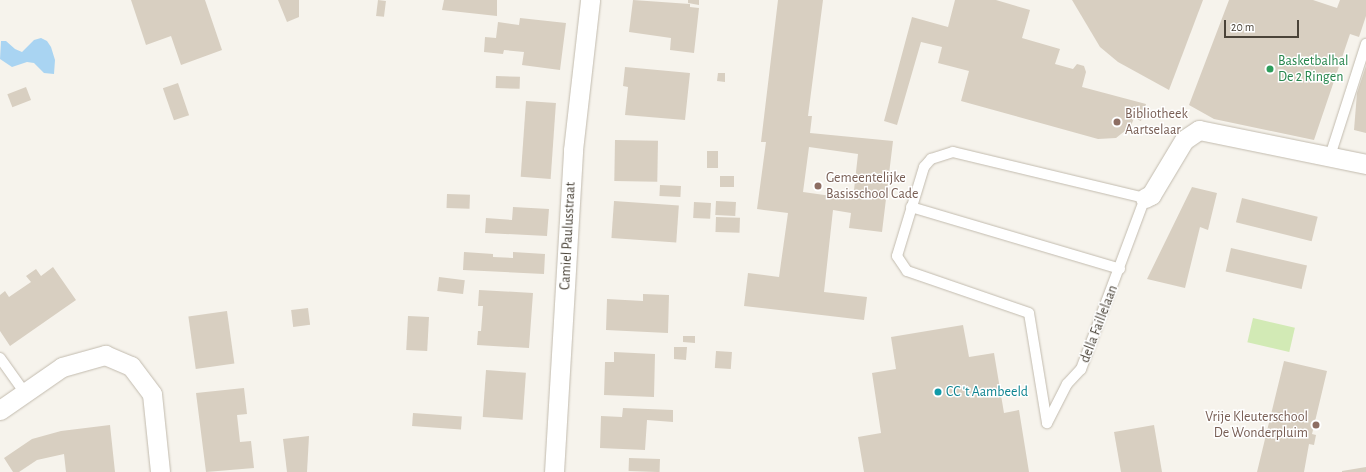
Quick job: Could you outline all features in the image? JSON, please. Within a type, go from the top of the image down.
[{"type":"street","name":"Camiel Paulusstraat","points":[[554,472],[573,150],[590,0]]},
{"type":"street","points":[[1145,198],[1151,196],[1184,140],[1199,130],[1366,164]]},
{"type":"street","points":[[0,410],[62,367],[105,355],[131,366],[152,394],[160,472]]},
{"type":"lane","points":[[1330,156],[1366,44]]},
{"type":"lane","name":"della Faillelaan","points":[[911,207],[1120,269],[1081,369],[1067,384],[1047,423],[1029,313],[907,271],[898,256],[911,207],[924,167],[931,159],[953,152],[1145,198]]},
{"type":"lane","points":[[1120,269],[1145,198]]},
{"type":"lane","points":[[0,358],[25,393]]},
{"type":"green space","points":[[1253,318],[1295,328],[1289,352],[1247,342]]},
{"type":"water","points":[[41,38],[47,41],[51,47],[55,60],[54,74],[44,73],[34,63],[27,62],[12,67],[0,59],[1,41],[6,41],[15,49],[22,52],[34,40]]},
{"type":"building","points":[[131,0],[205,0],[222,50],[181,65],[171,36],[146,45]]},
{"type":"building","points":[[278,0],[299,0],[299,17],[287,22]]},
{"type":"building","points":[[378,0],[386,1],[384,17],[376,16]]},
{"type":"building","points":[[444,0],[497,0],[497,16],[442,10]]},
{"type":"building","points":[[633,0],[690,4],[690,7],[699,8],[694,53],[670,50],[671,38],[629,32]]},
{"type":"building","points":[[688,0],[699,0],[699,5],[688,3]]},
{"type":"building","points":[[778,0],[823,0],[808,116],[812,116],[810,133],[893,141],[882,232],[849,228],[851,213],[833,210],[824,292],[867,297],[864,320],[744,306],[748,273],[779,277],[788,213],[757,209],[766,142],[761,142]],"holes":[[[809,147],[858,154],[853,199],[803,192]]]},
{"type":"building","points":[[955,0],[996,0],[1030,10],[1022,38],[1060,49],[1055,64],[1073,69],[1077,64],[1084,66],[1086,72],[1082,87],[1146,104],[1141,121],[1134,118],[1131,126],[1116,138],[1098,139],[961,101],[969,71],[938,63],[942,47],[921,42],[897,125],[884,121],[912,17],[948,27]]},
{"type":"building","points":[[1072,0],[1203,0],[1169,90],[1118,62],[1100,47]]},
{"type":"building","name":"Basketbalhal De 2 Ringen","points":[[1229,0],[1313,0],[1337,8],[1340,0],[1366,0],[1366,16],[1359,37],[1350,34],[1314,140],[1214,119],[1189,105]]},
{"type":"building","points":[[520,18],[566,23],[560,70],[522,65],[524,52],[504,50],[503,54],[484,52],[485,37],[496,38],[498,22],[519,25]]},
{"type":"building","points":[[1366,66],[1366,133],[1354,130],[1357,93]]},
{"type":"building","points":[[625,67],[690,73],[685,120],[625,115],[628,87],[623,86]]},
{"type":"building","points":[[718,73],[725,73],[725,82],[717,81]]},
{"type":"building","points":[[496,76],[520,77],[520,89],[496,88]]},
{"type":"building","points":[[178,83],[189,115],[174,120],[163,88]]},
{"type":"building","points":[[26,87],[31,100],[12,107],[7,94]]},
{"type":"building","points":[[526,101],[556,103],[551,179],[521,177]]},
{"type":"building","points":[[615,140],[658,141],[657,182],[614,181]]},
{"type":"building","points":[[707,151],[718,151],[718,168],[707,168]]},
{"type":"building","points":[[720,176],[734,176],[734,187],[720,187]]},
{"type":"building","points":[[660,185],[681,186],[680,197],[659,196]]},
{"type":"building","points":[[1192,187],[1217,193],[1208,230],[1200,227],[1185,288],[1147,279]]},
{"type":"building","points":[[447,194],[470,195],[469,209],[447,208]]},
{"type":"building","points":[[1242,198],[1318,217],[1312,241],[1236,222]]},
{"type":"building","points":[[614,201],[679,206],[676,242],[611,238]]},
{"type":"building","points":[[716,201],[736,202],[735,216],[715,215]]},
{"type":"building","points":[[694,202],[711,203],[710,219],[693,218]]},
{"type":"building","points":[[513,207],[549,209],[547,236],[485,233],[486,218],[512,220]]},
{"type":"building","points":[[716,217],[740,218],[739,233],[715,232]]},
{"type":"building","points":[[1231,248],[1307,266],[1302,289],[1226,271]]},
{"type":"building","points":[[464,252],[493,254],[493,257],[513,258],[513,252],[545,254],[544,274],[463,270]]},
{"type":"building","points":[[53,267],[76,300],[10,346],[0,331],[0,295],[5,291],[9,297],[31,282],[26,276],[36,269],[41,276]]},
{"type":"building","points":[[439,277],[465,280],[463,294],[437,291]]},
{"type":"building","points":[[479,290],[533,293],[529,348],[477,345],[478,331],[481,331],[483,306],[478,306]]},
{"type":"building","points":[[643,294],[669,295],[668,333],[606,330],[607,299],[643,301]]},
{"type":"building","points":[[308,308],[310,325],[293,327],[291,310]]},
{"type":"building","points":[[227,311],[234,363],[196,369],[188,316]]},
{"type":"building","points":[[408,316],[429,317],[427,351],[406,350]]},
{"type":"building","name":"CC 't Aambeeld","points":[[963,325],[969,357],[994,353],[1004,413],[1019,410],[1029,472],[864,472],[858,437],[881,433],[872,373],[896,369],[891,337]]},
{"type":"building","points":[[683,336],[695,336],[695,343],[683,342]]},
{"type":"building","points":[[674,347],[687,347],[686,360],[674,359]]},
{"type":"building","points":[[716,351],[732,352],[731,369],[715,368]]},
{"type":"building","points":[[614,352],[655,354],[654,397],[604,395],[605,362],[614,362]]},
{"type":"building","points":[[1284,361],[1327,371],[1312,434],[1316,435],[1314,445],[1309,444],[1304,472],[1257,472]]},
{"type":"building","points":[[486,370],[526,373],[523,420],[483,417]]},
{"type":"building","points":[[244,388],[247,414],[237,415],[240,442],[251,441],[254,468],[206,472],[196,393]]},
{"type":"building","points":[[623,408],[673,410],[673,422],[647,420],[645,450],[600,448],[601,416],[622,417]]},
{"type":"building","points":[[413,413],[462,416],[461,429],[412,426]]},
{"type":"building","points":[[110,425],[115,472],[66,472],[64,454],[37,460],[19,472],[13,472],[4,458],[32,439],[61,431]]},
{"type":"building","points":[[1154,425],[1162,472],[1121,472],[1114,432]]},
{"type":"building","points":[[309,436],[307,472],[287,472],[283,439]]},
{"type":"building","points":[[629,458],[660,459],[660,472],[629,471]]},
{"type":"building","points":[[1366,467],[1366,472],[1342,472],[1342,471]]},
{"type":"place","name":"Basketbalhal De 2 Ringen","points":[[1270,69]]},
{"type":"place","name":"Bibliotheek Aartselaar","points":[[1117,122]]},
{"type":"place","name":"Gemeentelijke Basisschool Cade","points":[[818,186]]},
{"type":"place","name":"CC 't Aambeeld","points":[[938,392]]},
{"type":"place","name":"Vrije Kleuterschool De Wonderpluim","points":[[1316,425]]}]
